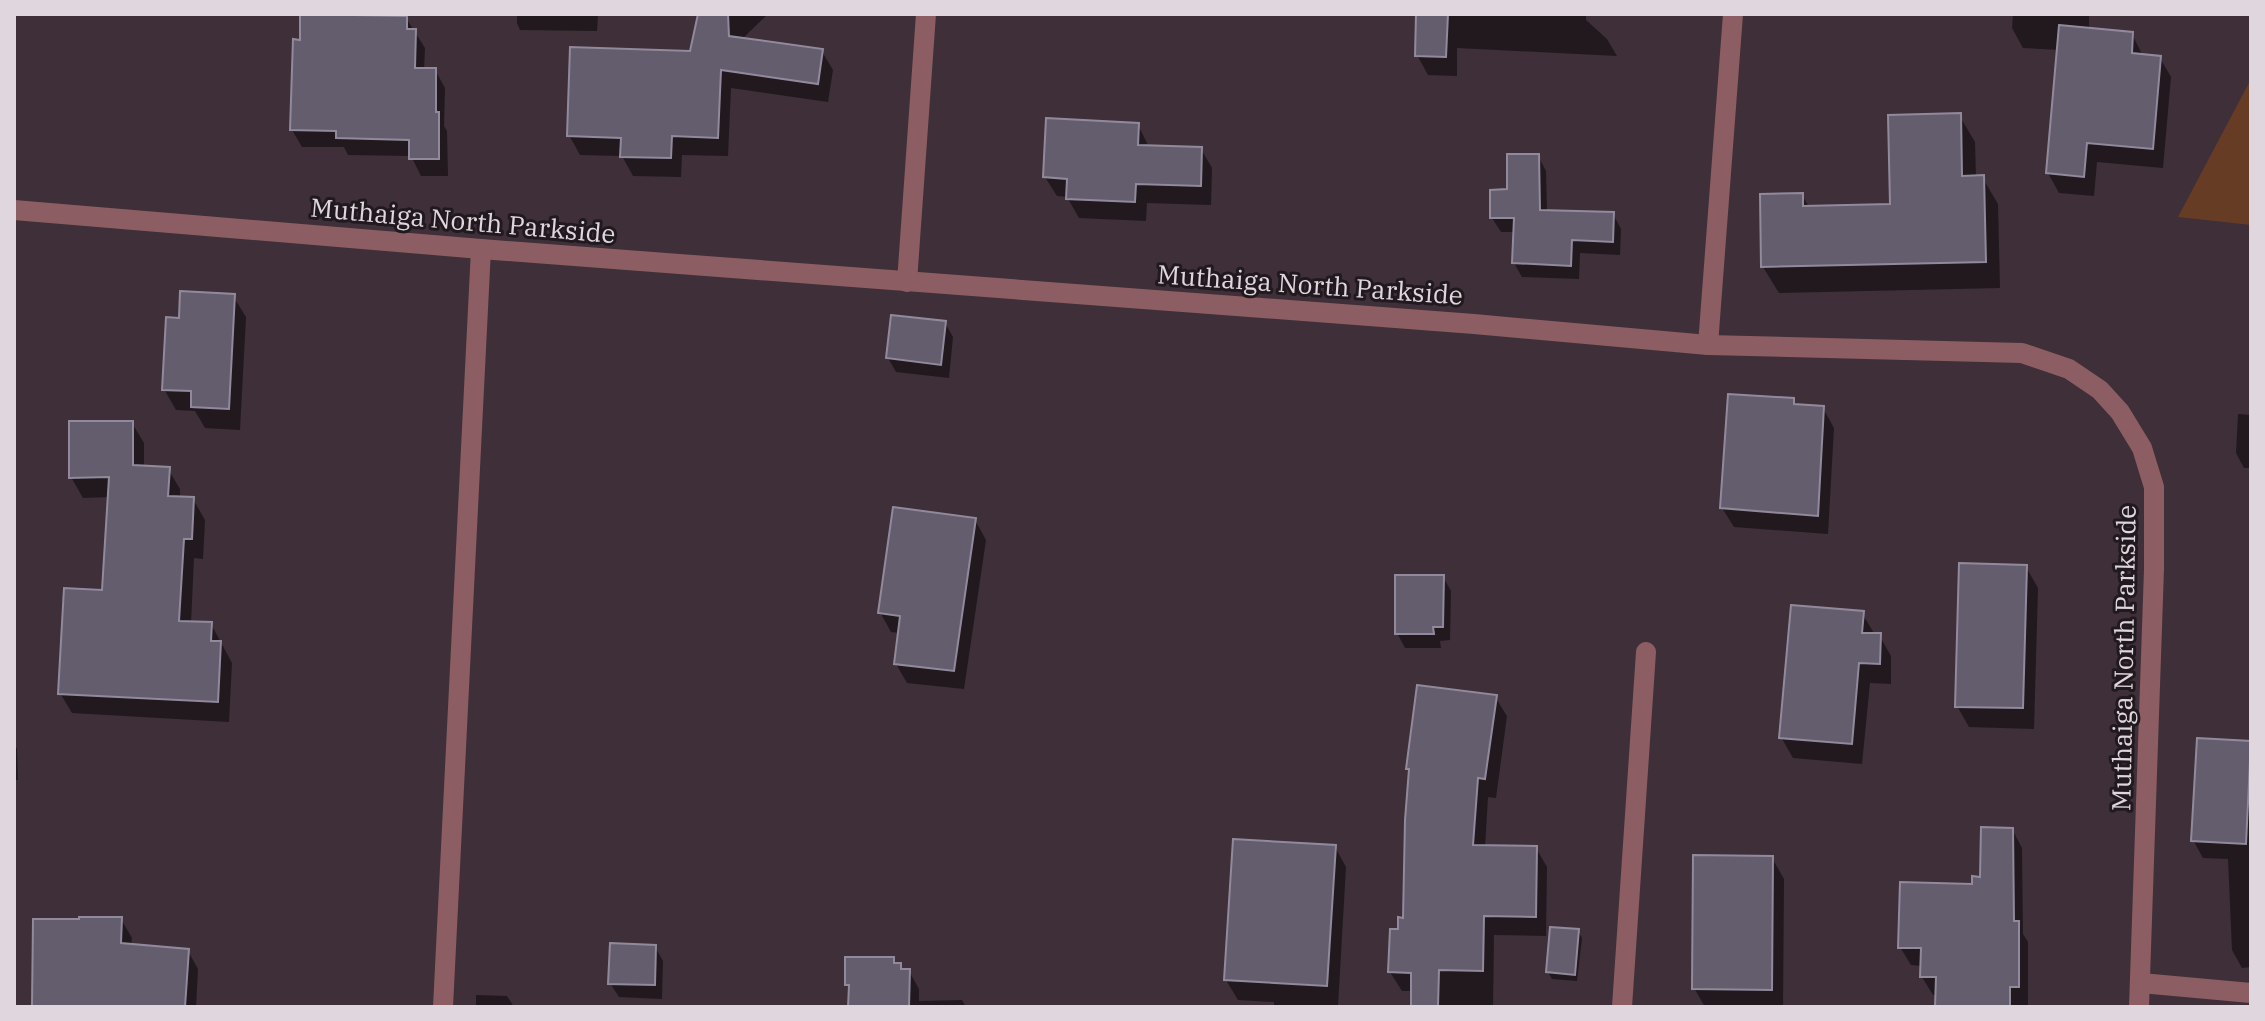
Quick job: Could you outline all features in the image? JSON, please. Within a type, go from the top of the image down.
[{"type":"street","points":[[907,282],[926,14]]},
{"type":"street","points":[[1708,345],[1733,14]]},
{"type":"street","name":"Muthaiga North Parkside","points":[[14,210],[1708,345],[2022,353],[2069,369],[2100,390],[2120,412],[2142,448],[2154,487],[2139,1007]]},
{"type":"street","points":[[443,1007],[481,249]]},
{"type":"street","points":[[1622,1007],[1646,652]]},
{"type":"street","points":[[2141,983],[2251,993]]},
{"type":"shaded area","points":[[2251,79],[2251,225],[2178,217]]},
{"type":"building","points":[[300,14],[407,16],[407,29],[416,29],[415,68],[436,68],[439,159],[409,159],[409,140],[336,138],[336,131],[290,130],[293,39],[300,40]]},
{"type":"building","points":[[698,14],[728,14],[729,36],[823,49],[818,84],[721,70],[718,138],[672,136],[671,158],[620,157],[621,138],[567,136],[570,47],[690,51]]},
{"type":"building","points":[[1416,14],[1448,14],[1446,57],[1415,56]]},
{"type":"building","points":[[2059,25],[2133,32],[2132,53],[2161,56],[2153,149],[2087,143],[2084,177],[2046,173]]},
{"type":"building","points":[[1961,113],[1962,176],[1984,175],[1986,262],[1761,267],[1760,194],[1803,193],[1803,206],[1890,204],[1888,115]]},
{"type":"building","points":[[1046,118],[1139,123],[1138,145],[1202,147],[1201,186],[1136,184],[1135,202],[1066,199],[1067,179],[1043,177]]},
{"type":"building","points":[[1507,154],[1539,154],[1540,210],[1614,212],[1613,242],[1572,240],[1571,266],[1512,263],[1514,218],[1490,218],[1490,190],[1507,189]]},
{"type":"building","points":[[180,291],[235,294],[229,409],[191,407],[191,391],[162,390],[166,317],[179,318]]},
{"type":"building","points":[[891,315],[946,321],[941,365],[886,358]]},
{"type":"building","points":[[1728,394],[1794,398],[1794,404],[1824,406],[1818,516],[1720,508]]},
{"type":"building","points":[[69,421],[133,421],[133,465],[170,467],[168,496],[194,497],[192,539],[184,539],[179,621],[212,622],[211,641],[221,641],[218,702],[58,694],[64,588],[102,590],[109,477],[69,478]]},
{"type":"building","points":[[893,507],[976,518],[954,671],[894,664],[900,616],[878,613]]},
{"type":"building","points":[[1959,563],[2027,565],[2023,708],[1955,707]]},
{"type":"building","points":[[1395,575],[1444,575],[1443,627],[1433,627],[1434,634],[1395,634]]},
{"type":"building","points":[[1791,605],[1864,611],[1862,633],[1881,633],[1880,664],[1859,663],[1852,744],[1779,738]]},
{"type":"building","points":[[1417,685],[1497,695],[1485,779],[1478,778],[1473,845],[1537,846],[1536,917],[1484,916],[1483,971],[1439,970],[1438,1007],[1411,1007],[1411,973],[1388,972],[1390,929],[1398,929],[1398,917],[1403,918],[1409,769],[1406,769]]},
{"type":"building","points":[[2197,738],[2251,741],[2246,844],[2191,841]]},
{"type":"building","points":[[1981,827],[2013,828],[2014,921],[2019,921],[2019,987],[2010,987],[2010,1007],[1935,1007],[1936,977],[1920,977],[1921,948],[1898,948],[1900,882],[1972,884],[1972,876],[1980,877]]},
{"type":"building","points":[[1233,839],[1336,845],[1327,986],[1224,980]]},
{"type":"building","points":[[1693,855],[1773,856],[1772,990],[1692,989]]},
{"type":"building","points":[[122,917],[121,943],[189,949],[185,1007],[32,1007],[33,919]]},
{"type":"building","points":[[1550,927],[1579,929],[1575,975],[1546,972]]},
{"type":"building","points":[[610,943],[656,945],[655,985],[608,984]]},
{"type":"building","points":[[845,957],[894,957],[894,963],[901,963],[901,969],[910,969],[909,1007],[848,1007]]}]
